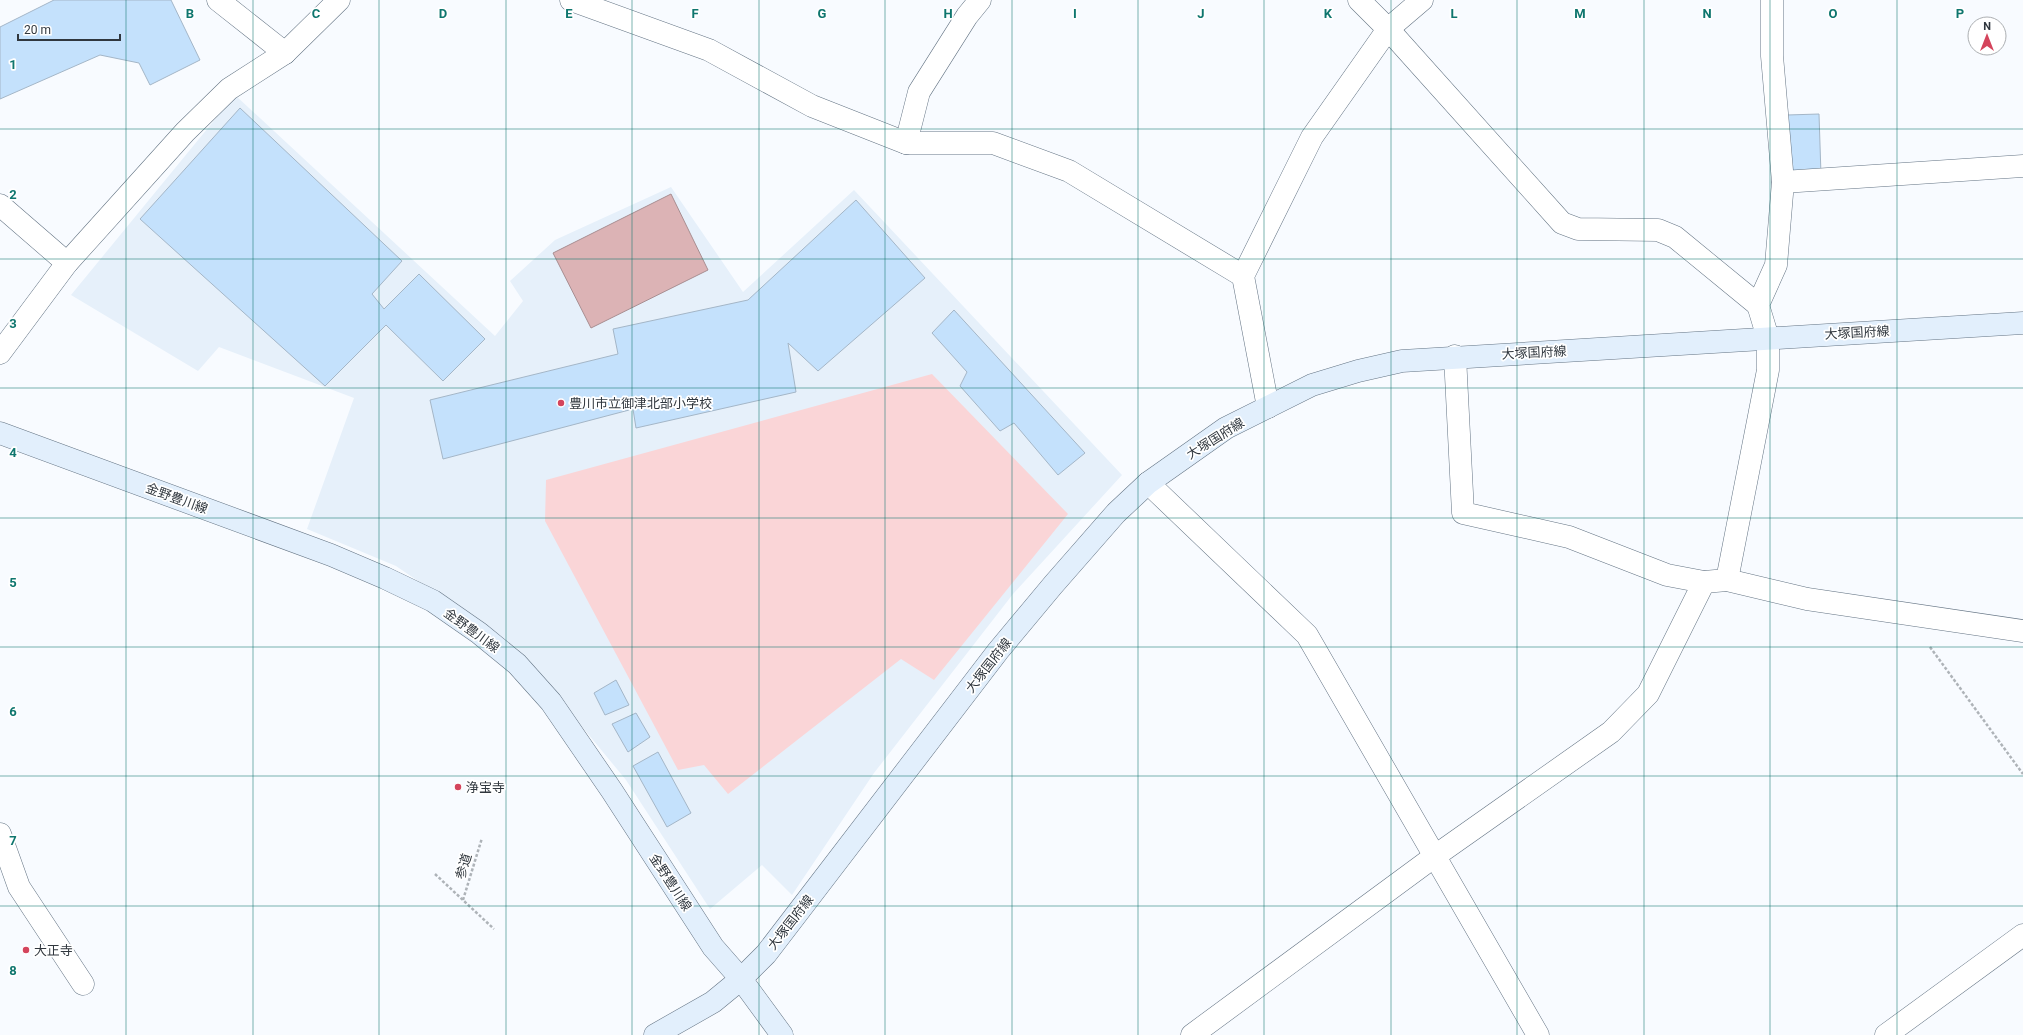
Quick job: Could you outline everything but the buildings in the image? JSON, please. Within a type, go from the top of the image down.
[{"type":"main road","name":"大塚国府線","points":[[655,1035],[713,1002],[741,979],[766,954],[1003,645],[1053,585],[1116,514],[1148,483],[1226,428],[1312,385],[1358,370],[1402,361],[1455,356],[2023,323]]},
{"type":"main road","name":"金野豊川線","points":[[0,433],[332,555],[385,578],[432,601],[479,633],[517,664],[551,702],[612,791],[713,947],[741,979],[782,1035]]},
{"type":"street","points":[[218,0],[285,54]]},
{"type":"street","points":[[0,353],[67,263],[185,132],[229,89],[285,54],[339,0]]},
{"type":"street","points":[[571,0],[595,4],[709,50],[812,106],[906,143],[993,142],[1069,171],[1243,276]]},
{"type":"street","points":[[906,143],[919,92],[967,16],[980,0]]},
{"type":"street","points":[[1359,0],[1388,29],[1562,222],[1578,229],[1658,230],[1675,237],[1758,305],[1768,338],[1768,370],[1727,580]]},
{"type":"street","points":[[1268,407],[1243,276],[1312,137],[1388,29],[1422,0]]},
{"type":"street","points":[[1758,305],[1776,265],[1783,182],[1772,56],[1772,0]]},
{"type":"street","points":[[1783,182],[2023,166]]},
{"type":"street","points":[[0,205],[67,263]]},
{"type":"street","points":[[1455,356],[1463,513],[1569,537],[1667,575],[1704,582],[1727,580],[1807,599],[2023,631]]},
{"type":"street","points":[[1148,483],[1307,635],[1538,1035]]},
{"type":"street","points":[[1192,1035],[1435,856],[1611,732],[1648,694],[1704,582]]},
{"type":"street","points":[[0,834],[19,887],[83,984]]},
{"type":"street","points":[[1886,1035],[2023,935]]},
{"type":"path","points":[[1907,615],[2023,774]]},
{"type":"path","name":"参道","points":[[463,900],[482,838]]},
{"type":"path","name":"参道","points":[[435,874],[494,929]]},
{"type":"shaded area","points":[[235,95],[495,336],[523,301],[510,281],[555,240],[671,187],[743,292],[854,190],[1122,475],[1013,594],[874,773],[792,895],[762,865],[710,909],[626,780],[518,649],[396,566],[307,529],[354,398],[219,347],[198,371],[71,295]]},
{"type":"shaded area","points":[[671,194],[708,270],[591,328],[553,253]]},
{"type":"shaded area","points":[[932,374],[1068,514],[934,680],[901,659],[728,794],[704,765],[678,770],[545,521],[546,480]]},
{"type":"place","name":"豊川市立御津北部小学校","points":[[561,403]]},
{"type":"place","name":"浄宝寺","points":[[458,787]]},
{"type":"place","name":"大正寺","points":[[26,950]]}]
